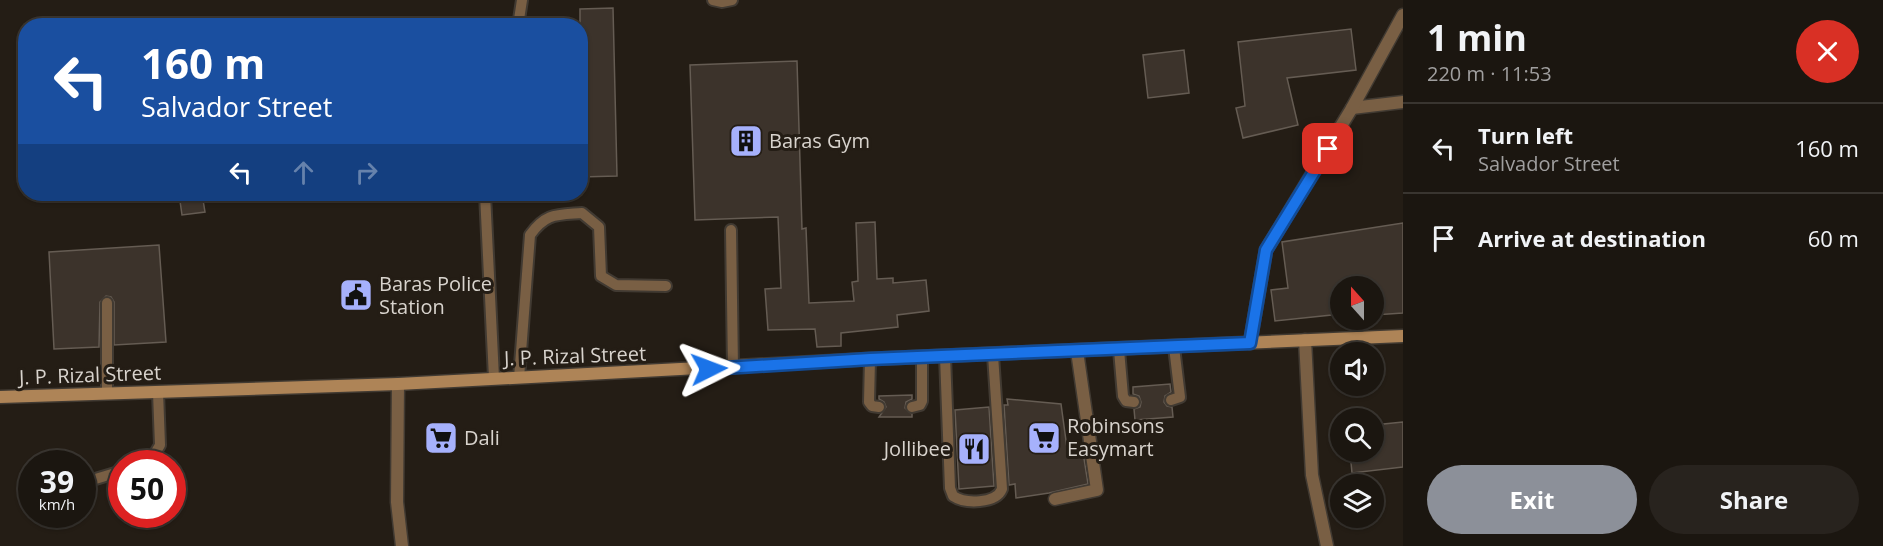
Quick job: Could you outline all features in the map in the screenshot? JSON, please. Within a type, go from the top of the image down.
[{"type":"main road","name":"J. P. Rizal Street","points":[[0,398],[398,384],[870,359],[1403,336]]},
{"type":"street","points":[[1250,343],[1266,250],[1352,108],[1403,15]]},
{"type":"street","points":[[1352,108],[1403,102]]},
{"type":"street","points":[[1305,340],[1312,475],[1327,546]]},
{"type":"street","points":[[1055,499],[1097,490],[1077,351]]},
{"type":"street","points":[[398,384],[397,502],[402,546]]},
{"type":"lane","points":[[519,18],[522,0]]},
{"type":"lane","points":[[713,0],[722,2],[732,0]]},
{"type":"lane","points":[[485,201],[494,378]]},
{"type":"lane","points":[[519,378],[530,235],[541,220],[555,215],[582,213],[599,227],[602,276],[616,285],[666,286]]},
{"type":"lane","points":[[731,230],[733,368]]},
{"type":"lane","points":[[107,303],[107,394]]},
{"type":"lane","points":[[1171,400],[1180,396],[1174,347]]},
{"type":"lane","points":[[1119,350],[1123,396],[1126,401],[1134,402]]},
{"type":"lane","points":[[945,356],[950,488],[953,496],[960,501],[994,499],[1002,489],[993,355]]},
{"type":"lane","points":[[912,407],[920,405],[922,401],[922,357]]},
{"type":"lane","points":[[870,359],[869,402],[872,406],[879,407]]},
{"type":"lane","points":[[157,450],[160,445],[158,392]]},
{"type":"building","points":[[613,8],[617,176],[588,177],[588,18],[580,18],[580,9]]},
{"type":"building","points":[[1351,29],[1356,70],[1287,78],[1298,125],[1243,138],[1236,108],[1245,106],[1238,42]]},
{"type":"building","points":[[1184,50],[1189,93],[1148,98],[1143,55]]},
{"type":"building","name":"Baras Gym","points":[[797,61],[802,229],[806,228],[809,303],[854,301],[852,282],[858,281],[856,223],[875,222],[877,279],[893,278],[893,283],[926,280],[929,311],[897,315],[898,327],[841,333],[841,346],[817,347],[815,329],[768,330],[765,289],[781,288],[778,217],[695,220],[690,65]]},
{"type":"building","points":[[180,201],[203,201],[205,212],[182,215]]},
{"type":"building","points":[[1403,223],[1403,313],[1384,314],[1384,276],[1330,276],[1330,315],[1275,321],[1271,290],[1288,288],[1282,242]]},
{"type":"building","points":[[159,245],[166,342],[114,345],[114,302],[111,297],[106,296],[100,302],[99,347],[54,349],[49,252]]},
{"type":"building","points":[[1170,384],[1171,392],[1165,396],[1164,402],[1167,406],[1172,407],[1173,417],[1135,420],[1134,409],[1140,407],[1141,402],[1139,396],[1133,394],[1133,387]]},
{"type":"building","points":[[912,395],[912,399],[906,402],[905,408],[912,414],[912,417],[879,417],[886,407],[879,396]]},
{"type":"building","points":[[1007,399],[1061,404],[1067,448],[1082,446],[1088,484],[1016,498],[1015,484],[1009,485],[1004,405],[1008,405]]},
{"type":"building","points":[[989,407],[994,486],[959,489],[955,410]]},
{"type":"building","points":[[1403,422],[1403,467],[1352,473],[1351,462],[1384,462],[1384,424]]},
{"type":"place","name":"Baras Gym","points":[[746,141]]},
{"type":"place","name":"Baras Police Station","points":[[356,295]]},
{"type":"place","name":"Dali","points":[[441,438]]},
{"type":"place","name":"Robinsons Easymart","points":[[1044,438]]},
{"type":"place","name":"Jollibee","points":[[974,449]]},
{"type":"route","points":[[709,369],[870,359],[1250,343],[1266,250],[1328,149]]}]
